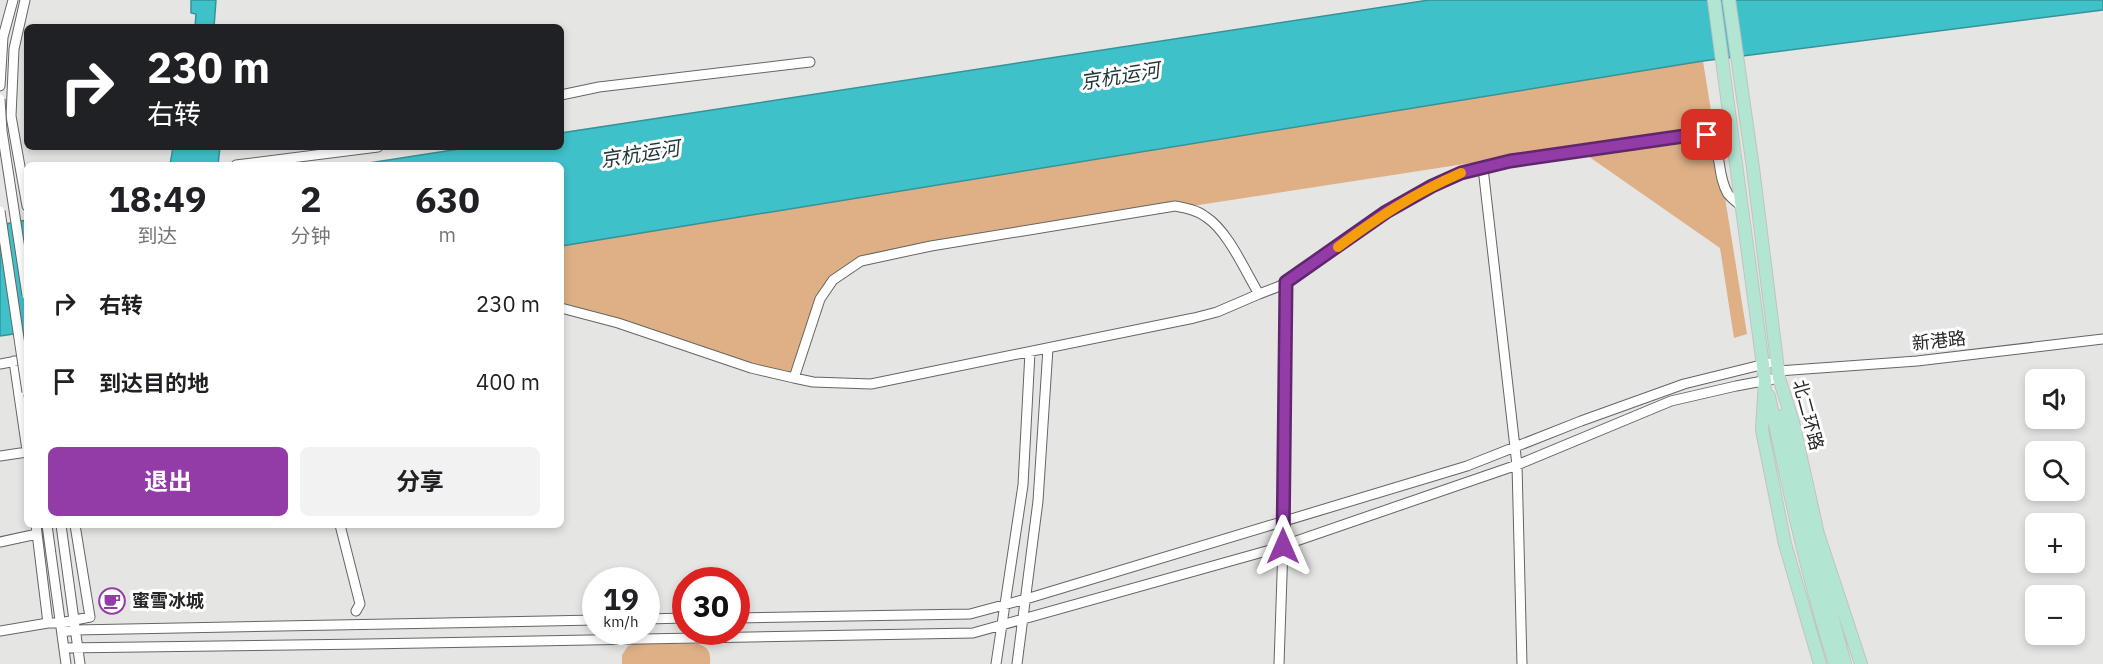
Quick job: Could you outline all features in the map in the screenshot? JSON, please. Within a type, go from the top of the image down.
[{"type":"main road","name":"北二环路","points":[[1714,0],[1765,380],[1762,430],[1785,544],[1820,664]]},
{"type":"main road","name":"北二环路","points":[[1729,0],[1778,370],[1793,422],[1818,534],[1861,664]]},
{"type":"main road","points":[[1778,370],[1792,465],[1845,664]]},
{"type":"main road","points":[[1765,380],[1789,495],[1822,626],[1835,664]]},
{"type":"street","points":[[0,86],[3,37],[13,0]]},
{"type":"street","points":[[24,189],[11,116],[14,48],[25,0]]},
{"type":"street","points":[[564,93],[599,87],[810,62]]},
{"type":"street","points":[[0,99],[2,131],[24,275]]},
{"type":"street","points":[[564,309],[618,323],[751,368],[813,382],[871,384],[1217,312],[1286,282],[1407,199],[1461,173],[1510,161],[1698,134],[1713,139],[1718,149],[1723,183],[1729,195],[1743,207]]},
{"type":"street","points":[[260,162],[354,150]]},
{"type":"street","points":[[1483,168],[1517,465],[1522,664]]},
{"type":"street","points":[[794,378],[820,299],[833,280],[861,261],[906,251],[1175,206],[1192,210],[1206,217],[1219,228],[1259,294]]},
{"type":"street","points":[[24,207],[0,212],[24,372]]},
{"type":"street","points":[[1279,664],[1283,546],[1286,282]]},
{"type":"street","name":"新港路","points":[[1778,370],[1917,361],[2103,339]]},
{"type":"street","points":[[1017,664],[1038,501],[1048,348]]},
{"type":"street","points":[[996,664],[1023,485],[1030,352]]},
{"type":"street","points":[[0,364],[24,359]]},
{"type":"street","points":[[14,361],[24,430]]},
{"type":"street","points":[[750,618],[970,614],[1467,466],[1684,384],[1763,364],[1778,370]]},
{"type":"street","points":[[64,648],[973,633],[1283,546],[1517,465],[1671,401],[1765,380],[1778,370]]},
{"type":"street","points":[[0,456],[24,452]]},
{"type":"street","points":[[47,528],[66,664]]},
{"type":"street","points":[[61,528],[80,664]]},
{"type":"street","points":[[75,528],[90,617],[75,625]]},
{"type":"street","points":[[341,528],[360,604],[356,611]]},
{"type":"street","points":[[0,542],[37,530],[48,623]]},
{"type":"street","points":[[0,631],[48,623],[61,628],[75,625],[582,620]]},
{"type":"shaded area","points":[[1703,61],[1747,334],[1734,338],[1720,248],[1575,147],[867,256],[842,272],[832,274],[816,297],[791,373],[752,364],[564,304],[564,246]]},
{"type":"shaded area","points":[[660,643],[701,645],[709,651],[710,664],[622,664],[622,655],[628,646]]},
{"type":"water","points":[[191,0],[216,0],[214,24],[195,24],[196,14],[191,13]]},
{"type":"water","name":"京杭运河","points":[[1429,0],[2103,0],[2103,10],[1703,61],[564,246],[564,162],[375,162],[453,150],[564,150],[564,133]]},
{"type":"water","points":[[172,150],[220,150],[218,162],[170,162]]},
{"type":"water","points":[[24,221],[24,332],[0,336],[0,225]]},
{"type":"slow traffic","points":[[1338,247],[1407,199],[1461,173]]},
{"type":"place","name":"蜜雪冰城","points":[[112,601]]},
{"type":"route","points":[[1283,546],[1286,282],[1386,212],[1407,199],[1461,173],[1510,161],[1698,134],[1707,135]]}]
